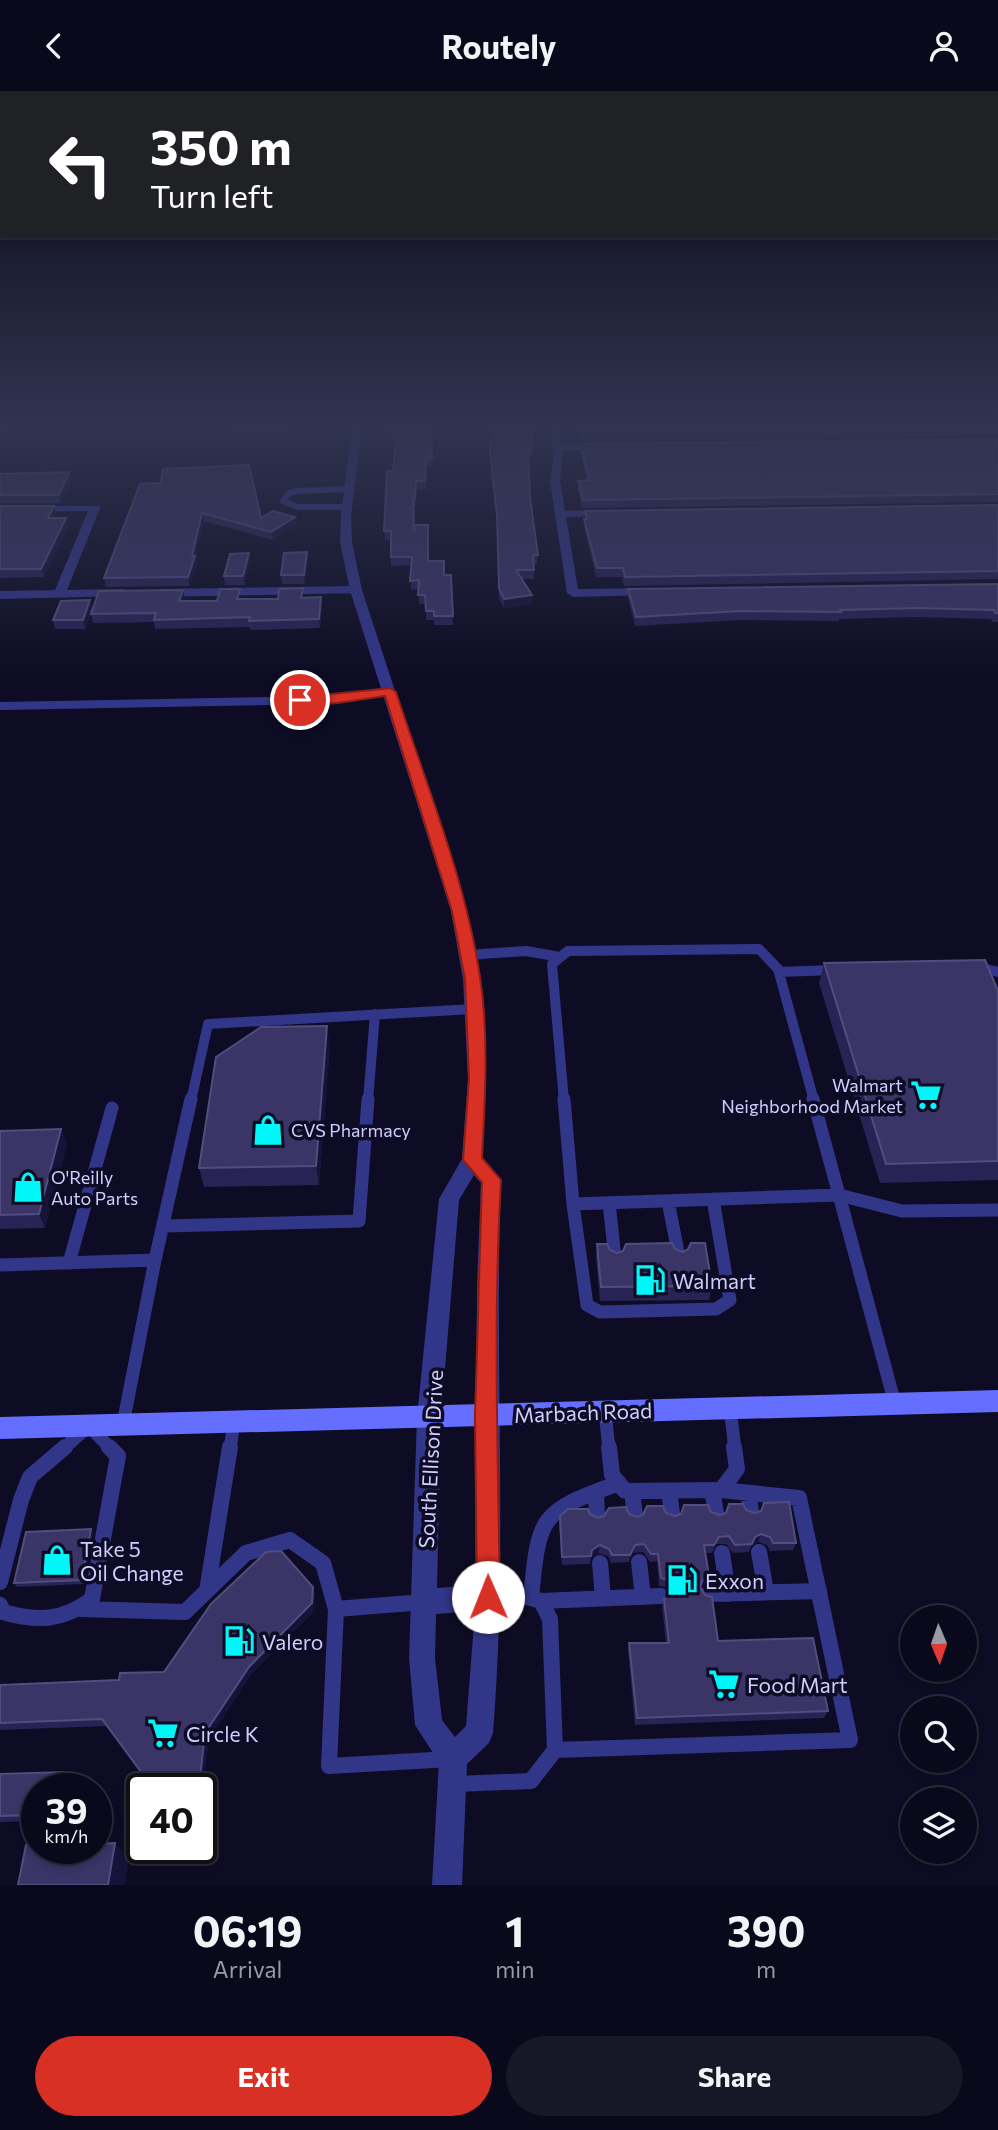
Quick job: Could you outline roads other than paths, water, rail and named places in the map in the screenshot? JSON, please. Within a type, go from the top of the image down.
[{"type":"main road","name":"Marbach Road","points":[[0,1428],[998,1401]]},
{"type":"street","points":[[60,594],[94,510]]},
{"type":"street","name":"South Ellison Drive","points":[[348,510],[346,542],[356,590],[459,911],[468,955],[474,1009],[477,1079],[472,1160],[449,1199],[429,1417],[422,1658],[429,1725],[452,1771]]},
{"type":"street","points":[[560,510],[573,593],[670,591]]},
{"type":"street","points":[[561,514],[615,513]]},
{"type":"street","points":[[154,593],[356,590]]},
{"type":"street","points":[[0,595],[140,593]]},
{"type":"street","points":[[447,1885],[452,1771],[480,1733],[488,1597],[486,1415],[491,1180],[472,1160]]},
{"type":"street","points":[[424,1602],[488,1597]]},
{"type":"lane","points":[[0,706],[327,700],[390,692]]},
{"type":"lane","points":[[713,1199],[730,1300],[716,1309],[687,1305],[621,1306],[600,1312],[587,1305],[573,1204],[552,964],[568,951],[759,949],[771,957],[779,972],[895,1403]]},
{"type":"lane","points":[[468,955],[532,951],[548,952],[560,957]]},
{"type":"lane","points":[[960,966],[998,972]]},
{"type":"lane","points":[[779,972],[846,969]]},
{"type":"lane","points":[[123,1425],[155,1260],[208,1024],[474,1009]]},
{"type":"lane","points":[[163,1226],[359,1221],[375,1014]]},
{"type":"lane","points":[[69,1263],[112,1108]]},
{"type":"lane","points":[[573,1204],[839,1195],[902,1211],[998,1210]]},
{"type":"lane","points":[[668,1201],[679,1258]]},
{"type":"lane","points":[[609,1203],[615,1258]]},
{"type":"lane","points":[[0,1265],[155,1260]]},
{"type":"lane","points":[[716,1513],[716,1490],[737,1469],[730,1408]]},
{"type":"lane","points":[[605,1412],[612,1475],[625,1487],[635,1515]]},
{"type":"lane","points":[[207,1591],[234,1422]]},
{"type":"lane","points":[[0,1582],[21,1500],[30,1477],[89,1426],[118,1455],[86,1604]]},
{"type":"lane","points":[[1,1611],[30,1621],[53,1620],[86,1604],[185,1612],[246,1553],[290,1540],[323,1563],[337,1609],[329,1766],[452,1771],[531,1781],[555,1750],[550,1619],[536,1599],[537,1547],[544,1525],[553,1513],[596,1492],[625,1487],[669,1491],[716,1490],[799,1498],[850,1740],[555,1750]]},
{"type":"lane","points":[[669,1491],[672,1514]]},
{"type":"lane","points":[[596,1492],[597,1516]]},
{"type":"lane","points":[[748,1493],[751,1511]]},
{"type":"lane","points":[[758,1552],[766,1592]]},
{"type":"lane","points":[[722,1553],[728,1594]]},
{"type":"lane","points":[[639,1562],[643,1597]]},
{"type":"lane","points":[[600,1563],[603,1598]]},
{"type":"lane","points":[[708,1594],[819,1591]]},
{"type":"lane","points":[[488,1597],[520,1595],[536,1599],[661,1596]]},
{"type":"lane","points":[[337,1609],[424,1602]]},
{"type":"place","name":"Walmart Neighborhood Market","points":[[926,1095]]},
{"type":"place","name":"CVS Pharmacy","points":[[268,1130]]},
{"type":"place","name":"O'Reilly Auto Parts","points":[[28,1187]]},
{"type":"place","name":"Walmart","points":[[650,1280]]},
{"type":"place","name":"Take 5 Oil Change","points":[[57,1560]]},
{"type":"place","name":"Exxon","points":[[682,1580]]},
{"type":"place","name":"Valero","points":[[239,1641]]},
{"type":"place","name":"Food Mart","points":[[724,1684]]},
{"type":"place","name":"Circle K","points":[[163,1733]]}]
